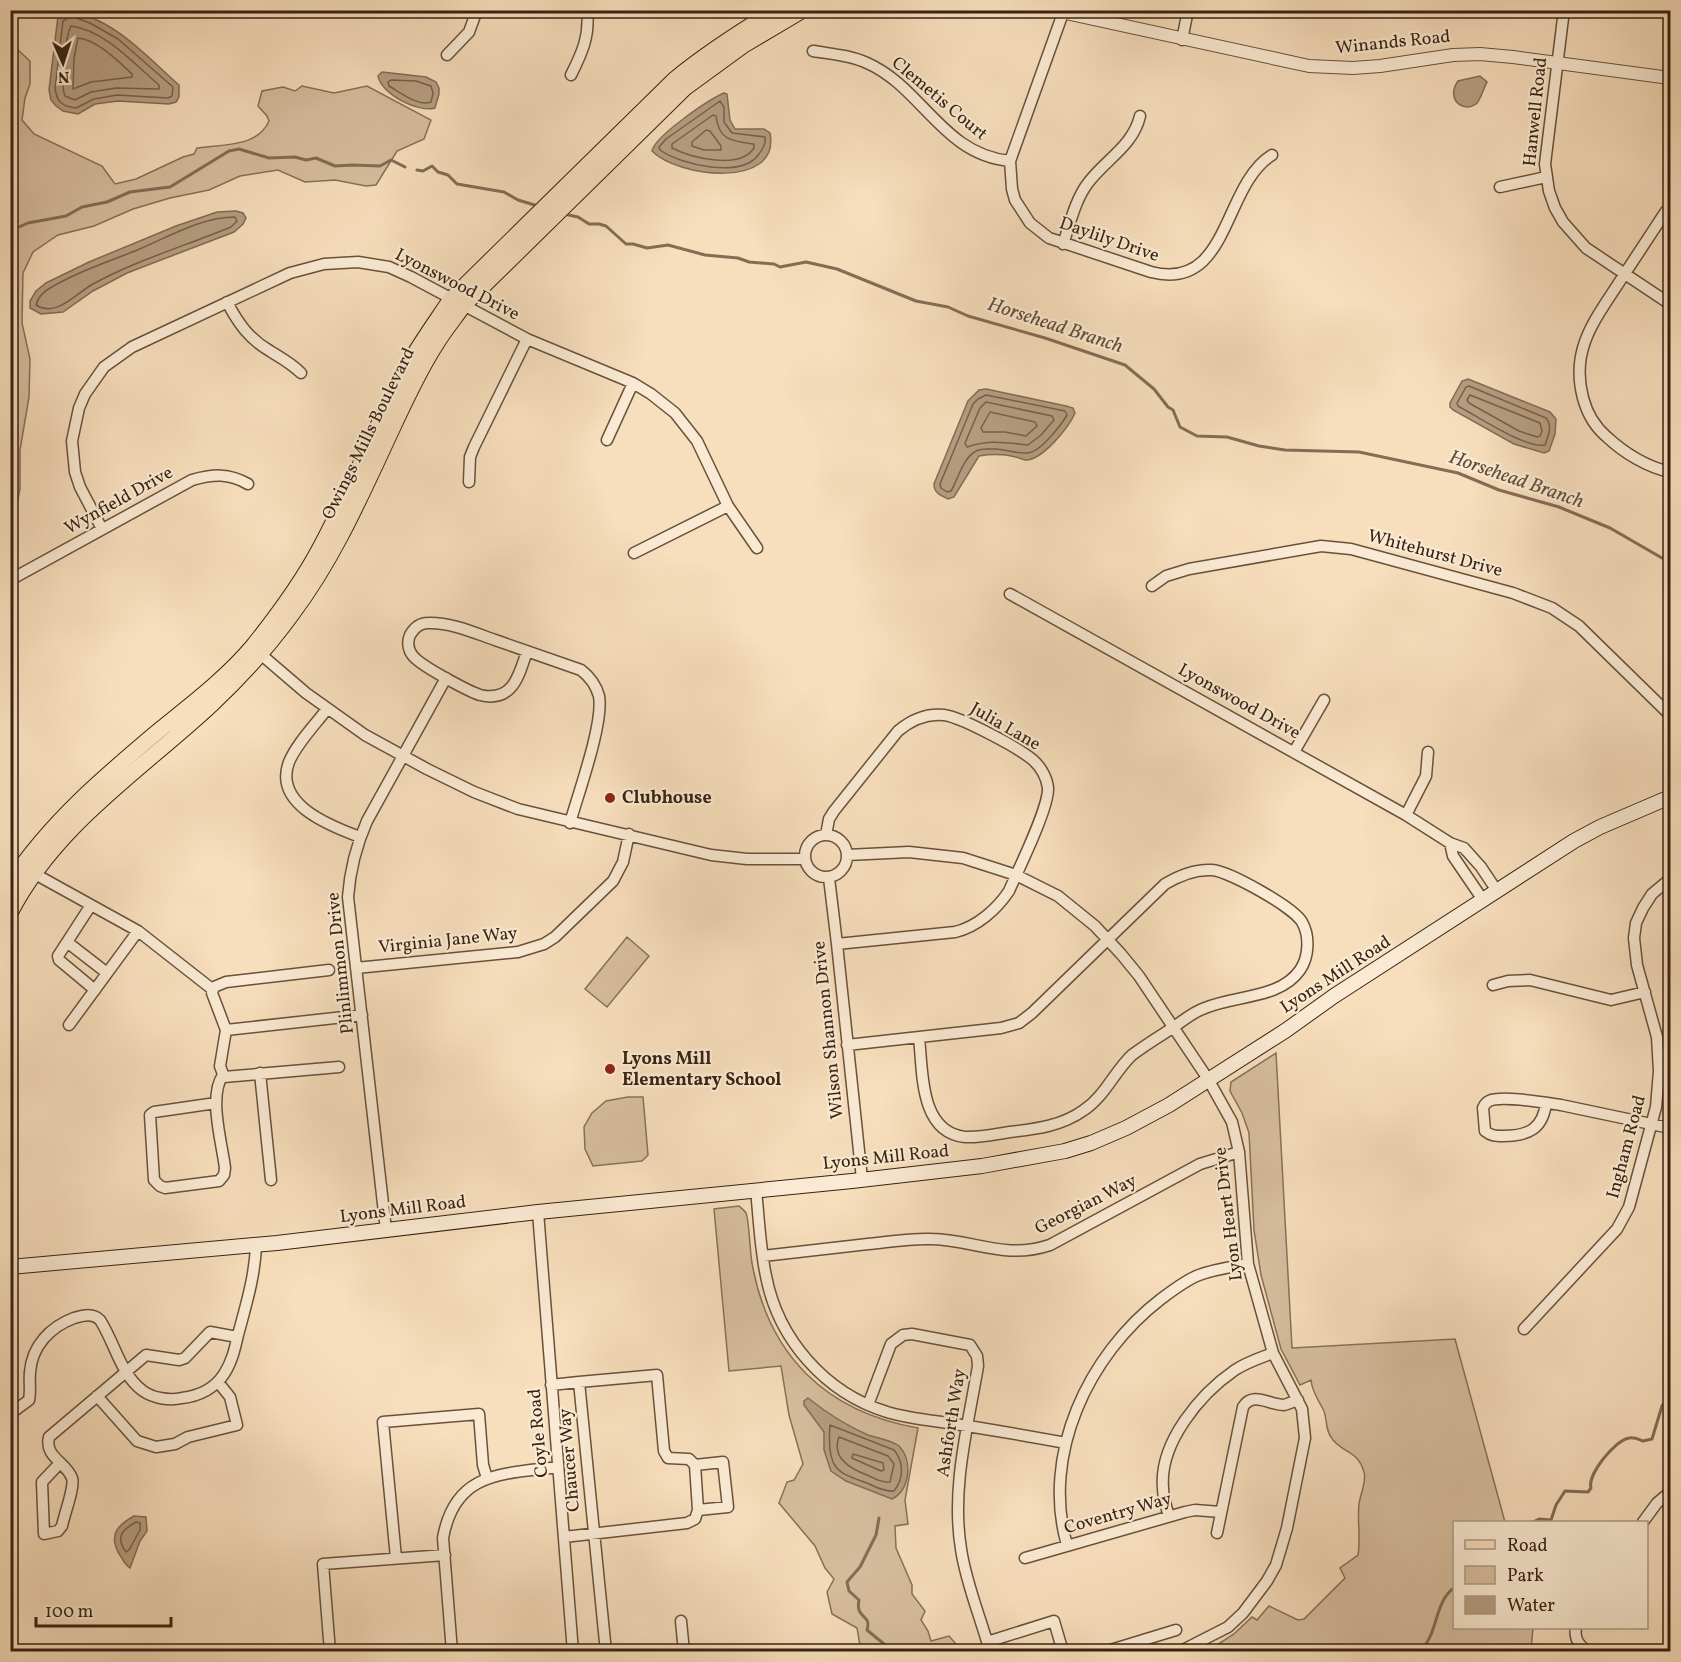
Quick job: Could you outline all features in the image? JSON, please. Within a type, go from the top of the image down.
[{"type":"main road","name":"Owings Mills Boulevard","points":[[10,913],[35,874],[62,840],[96,804],[210,707],[256,650],[319,550],[405,371],[423,339],[675,79],[700,58],[776,10]]},
{"type":"main road","name":"Owings Mills Boulevard","points":[[566,194],[685,88],[744,45],[803,10]]},
{"type":"main road","name":"Owings Mills Boulevard","points":[[10,883],[53,826],[90,789],[256,650]]},
{"type":"main road","name":"Lyons Mill Road","points":[[10,1267],[256,1245],[538,1212],[862,1179],[993,1164],[1065,1151],[1126,1128],[1169,1105],[1483,900],[1600,827],[1671,797]]},
{"type":"street","points":[[447,55],[469,32],[477,10]]},
{"type":"street","points":[[571,75],[586,42],[587,10]]},
{"type":"street","points":[[1182,40],[1188,10]]},
{"type":"street","name":"Hanwell Road","points":[[1564,10],[1546,148],[1546,177],[1555,208],[1563,222],[1586,248],[1671,304]]},
{"type":"street","name":"Winands Road","points":[[1058,12],[1309,66],[1330,68],[1380,66],[1471,54],[1514,57],[1671,78]]},
{"type":"street","name":"Daylily Drive","points":[[1058,12],[1010,161],[1012,189],[1021,212],[1038,231],[1063,244],[1161,275],[1182,274],[1192,270],[1209,256],[1250,177],[1263,161],[1272,155]]},
{"type":"street","name":"Clemetis Court","points":[[813,51],[868,63],[890,77],[965,146],[986,157],[1010,161]]},
{"type":"street","points":[[1063,244],[1077,203],[1087,184],[1129,141],[1138,126],[1140,116]]},
{"type":"street","points":[[1500,187],[1546,177]]},
{"type":"street","points":[[1666,211],[1588,330],[1579,361],[1581,391],[1591,419],[1608,438],[1632,456],[1671,472]]},
{"type":"street","name":"Lyonswood Drive","points":[[102,529],[80,487],[73,456],[74,425],[85,393],[104,367],[132,347],[290,273],[341,262],[358,262],[390,267],[527,339],[633,383],[663,402],[686,427],[706,456],[728,506],[757,548]]},
{"type":"street","points":[[227,302],[236,320],[248,335],[269,351],[292,364],[301,373]]},
{"type":"street","points":[[469,482],[470,457],[474,447],[527,339]]},
{"type":"street","points":[[607,440],[633,383]]},
{"type":"street","name":"Wynfield Drive","points":[[10,580],[192,480],[215,475],[237,478],[248,484]]},
{"type":"street","points":[[634,553],[728,506]]},
{"type":"street","name":"Whitehurst Drive","points":[[1152,586],[1166,576],[1189,569],[1321,546],[1351,549],[1513,593],[1552,608],[1579,626],[1671,715]]},
{"type":"street","name":"Lyonswood Drive","points":[[1010,594],[1407,815],[1450,843],[1464,848],[1481,867],[1497,891]]},
{"type":"street","points":[[527,651],[516,682],[506,692],[497,695],[483,695],[446,678],[417,660],[410,652],[408,639],[412,631],[427,623],[451,627],[527,651],[581,670],[589,677],[599,697],[599,716],[570,823]]},
{"type":"street","points":[[256,650],[327,709],[365,735],[474,792],[518,809],[570,823],[731,858],[805,859]]},
{"type":"street","name":"Plinlimmon Drive","points":[[386,1230],[348,897],[350,875],[360,837],[446,678]]},
{"type":"street","points":[[1294,752],[1324,700]]},
{"type":"street","points":[[327,709],[293,753],[287,770],[288,786],[296,801],[312,814],[338,829],[360,837]]},
{"type":"street","name":"Julia Lane","points":[[826,835],[829,819],[834,811],[898,731],[906,724],[927,715],[942,714],[963,720],[1028,756],[1035,762],[1048,788],[1045,807],[1016,875],[1003,899],[973,926],[966,929],[837,944]]},
{"type":"street","points":[[1407,815],[1426,776],[1428,752]]},
{"type":"street","name":"Virginia Jane Way","points":[[356,968],[518,952],[544,944],[563,930],[613,881],[623,862],[629,834]]},
{"type":"street","points":[[826,835],[841,841],[847,855],[842,870],[829,878],[813,873],[807,867],[805,859],[805,852],[812,840],[826,835]]},
{"type":"street","points":[[1450,843],[1453,856],[1483,900]]},
{"type":"street","name":"Lyon Heart Drive","points":[[847,855],[909,852],[936,854],[972,861],[1016,875],[1058,896],[1108,939],[1139,976],[1208,1079],[1232,1122],[1239,1152],[1248,1264],[1273,1353],[1298,1400],[1304,1422],[1305,1438],[1287,1528],[1276,1565],[1267,1581],[1243,1613],[1227,1627],[1179,1652]]},
{"type":"street","points":[[847,1046],[1001,1028],[1019,1023],[1165,884],[1184,874],[1204,870],[1221,871],[1232,875],[1293,912],[1302,922],[1307,952],[1299,972],[1287,982],[1275,990],[1206,1007],[1132,1055],[1124,1062],[1094,1103],[1073,1117],[1038,1128],[976,1137],[946,1131],[931,1113],[925,1093],[920,1038]]},
{"type":"street","points":[[35,874],[138,931],[212,989],[226,1030],[220,1066],[223,1075]]},
{"type":"street","name":"Wilson Shannon Drive","points":[[829,878],[862,1179]]},
{"type":"street","name":"Ingham Road","points":[[1524,1329],[1617,1229],[1629,1207],[1658,1090],[1658,1052],[1653,1020],[1634,951],[1636,923],[1653,894],[1671,879]]},
{"type":"street","points":[[91,905],[58,957],[95,990]]},
{"type":"street","points":[[69,1025],[138,931]]},
{"type":"street","points":[[67,942],[107,973]]},
{"type":"street","points":[[212,989],[226,982],[329,970]]},
{"type":"street","points":[[1492,985],[1508,981],[1530,980],[1611,1000],[1645,992]]},
{"type":"street","points":[[226,1030],[362,1015]]},
{"type":"street","points":[[223,1075],[224,1077],[339,1067]]},
{"type":"street","points":[[260,1074],[271,1180]]},
{"type":"street","points":[[216,1103],[154,1112],[150,1115],[154,1180],[160,1186],[165,1188],[202,1185],[219,1181],[224,1175],[216,1103],[219,1080],[223,1075]]},
{"type":"street","points":[[1546,1103],[1542,1119],[1529,1132],[1516,1136],[1498,1136],[1485,1131],[1483,1108],[1490,1100],[1546,1103],[1671,1128]]},
{"type":"street","name":"Georgian Way","points":[[763,1256],[919,1239],[951,1240],[1003,1251],[1018,1252],[1039,1249],[1200,1164],[1239,1152]]},
{"type":"street","points":[[756,1190],[766,1277],[773,1301],[792,1341],[820,1374],[850,1397],[868,1405],[908,1416],[1066,1443]]},
{"type":"street","name":"Coyle Road","points":[[538,1212],[573,1652]]},
{"type":"street","points":[[10,1414],[17,1412],[29,1400],[30,1371],[35,1349],[42,1340],[66,1321],[79,1317],[96,1316],[106,1329],[119,1361],[142,1390],[162,1399],[177,1400],[199,1394],[218,1382],[231,1361],[255,1270],[256,1245]]},
{"type":"street","points":[[1067,1545],[1059,1507],[1066,1443],[1089,1384],[1111,1349],[1138,1318],[1174,1290],[1199,1275],[1248,1264]]},
{"type":"street","points":[[60,1463],[42,1482],[44,1534],[58,1531],[62,1526],[72,1486],[72,1478],[48,1447],[49,1437],[146,1355],[172,1359],[185,1358],[210,1332],[237,1337]]},
{"type":"street","name":"Ashforth Way","points":[[868,1405],[891,1344],[897,1339],[912,1334],[961,1342],[974,1349],[978,1366],[957,1497],[958,1532],[961,1552],[988,1647]]},
{"type":"street","points":[[1169,1516],[1164,1499],[1163,1473],[1174,1439],[1184,1422],[1207,1393],[1222,1379],[1252,1361],[1273,1353]]},
{"type":"street","name":"Chaucer Way","points":[[551,1385],[657,1375],[665,1454],[672,1459],[689,1459],[695,1465]]},
{"type":"street","points":[[97,1396],[137,1442],[156,1447],[165,1446],[188,1437],[237,1425],[230,1397],[218,1382]]},
{"type":"street","name":"Chaucer Way","points":[[579,1382],[606,1652]]},
{"type":"street","points":[[1217,1533],[1241,1414],[1246,1403],[1256,1399],[1284,1405],[1298,1400]]},
{"type":"street","points":[[396,1558],[383,1422],[479,1414],[483,1465],[487,1478]]},
{"type":"street","points":[[564,1537],[687,1523],[695,1519],[698,1510],[695,1465],[723,1462],[728,1507],[698,1510]]},
{"type":"street","points":[[452,1652],[443,1538],[451,1510],[466,1491],[487,1478],[497,1474],[558,1467]]},
{"type":"street","points":[[1644,1521],[1657,1503],[1671,1492]]},
{"type":"street","name":"Coventry Way","points":[[1025,1558],[1169,1516],[1195,1510],[1221,1512]]},
{"type":"street","points":[[330,1652],[323,1564],[445,1555]]},
{"type":"street","points":[[681,1621],[684,1652]]},
{"type":"street","points":[[988,1647],[1054,1621],[1063,1652]]},
{"type":"street","points":[[1576,1629],[1576,1638],[1580,1646],[1589,1652]]},
{"type":"street","points":[[1104,1652],[1176,1630]]},
{"type":"green space","points":[[18,50],[30,61],[30,84],[25,98],[22,120],[34,134],[102,166],[115,184],[136,179],[194,154],[197,148],[238,143],[256,136],[269,121],[258,106],[262,91],[283,87],[295,91],[302,86],[334,93],[367,86],[431,120],[424,139],[397,151],[376,185],[366,186],[335,180],[305,182],[278,170],[240,176],[209,190],[133,209],[94,226],[58,235],[33,252],[23,273],[22,323],[30,359],[29,397],[20,450],[20,489],[11,526],[10,56]]},
{"type":"green space","points":[[627,937],[649,956],[607,1007],[585,989]]},
{"type":"green space","points":[[1276,1053],[1292,1348],[1455,1339],[1505,1521],[1453,1521],[1453,1629],[1533,1629],[1531,1649],[1526,1651],[1206,1652],[1234,1634],[1252,1617],[1257,1620],[1269,1606],[1298,1620],[1304,1619],[1345,1578],[1340,1568],[1358,1555],[1359,1510],[1365,1480],[1364,1472],[1355,1456],[1338,1445],[1330,1436],[1311,1380],[1300,1385],[1281,1349],[1261,1275],[1254,1230],[1249,1133],[1242,1113],[1230,1091],[1231,1082]]},
{"type":"green space","points":[[643,1097],[648,1155],[642,1161],[593,1166],[585,1149],[584,1127],[592,1113],[606,1101]]},
{"type":"green space","points":[[739,1206],[747,1216],[752,1263],[760,1296],[772,1325],[787,1351],[806,1374],[829,1393],[855,1408],[885,1420],[918,1428],[905,1500],[908,1524],[895,1526],[896,1548],[912,1585],[912,1594],[925,1611],[921,1620],[931,1641],[949,1636],[962,1651],[861,1651],[857,1628],[832,1614],[827,1592],[834,1579],[825,1568],[815,1546],[779,1503],[787,1482],[794,1480],[803,1464],[789,1415],[781,1366],[729,1371],[714,1209]]},
{"type":"water","points":[[69,12],[85,15],[115,30],[142,51],[179,85],[179,97],[176,102],[169,104],[118,101],[95,104],[78,114],[63,111],[56,106],[51,100],[49,90],[58,16]]},
{"type":"water","points":[[382,72],[426,77],[436,82],[439,94],[435,108],[419,108],[401,101],[381,83],[378,76]]},
{"type":"water","points":[[1480,76],[1487,82],[1477,103],[1462,106],[1455,99],[1454,94],[1458,81]]},
{"type":"water","points":[[724,93],[727,94],[730,120],[735,129],[764,129],[770,133],[769,151],[760,164],[744,171],[703,172],[665,160],[652,151],[655,144],[672,128],[695,110]]},
{"type":"water","points":[[217,212],[243,213],[246,218],[234,232],[127,273],[93,291],[63,312],[41,314],[30,308],[30,301],[36,291],[46,283],[89,262],[176,226]]},
{"type":"water","points":[[1468,379],[1550,412],[1556,419],[1555,434],[1549,451],[1544,453],[1514,444],[1453,410],[1450,403],[1462,381]]},
{"type":"water","points":[[986,389],[1066,406],[1073,408],[1075,413],[1054,442],[1032,459],[1025,460],[1002,455],[979,456],[954,497],[948,499],[936,492],[934,484],[968,401],[979,390]]},
{"type":"water","points":[[808,1398],[852,1427],[899,1446],[906,1459],[908,1474],[903,1489],[898,1495],[892,1499],[846,1481],[831,1471],[824,1450],[824,1432],[804,1405],[804,1401]]},
{"type":"water","points":[[134,1516],[146,1517],[147,1531],[140,1541],[130,1568],[118,1552],[114,1540],[123,1523]]},
{"type":"waterway","name":"Horsehead Branch","points":[[10,231],[28,223],[66,216],[82,207],[107,202],[130,192],[170,187],[229,151],[239,149],[269,158],[295,157],[306,160],[316,158],[335,166],[380,166],[391,160],[405,167]]},
{"type":"waterway","name":"Horsehead Branch","points":[[417,170],[423,171],[432,166],[438,172],[448,175],[457,184],[504,192],[518,200],[538,206]]},
{"type":"waterway","name":"Horsehead Branch","points":[[564,214],[578,217],[589,224],[606,226],[626,244],[647,248],[668,245],[705,255],[738,258],[780,267],[806,262],[837,269],[916,301],[948,307],[968,316],[1045,338],[1125,365],[1154,389],[1173,410],[1180,427],[1197,436],[1227,437],[1285,450],[1359,452],[1458,473],[1499,490],[1559,507],[1610,528],[1662,558]]},
{"type":"waterway","points":[[1535,1521],[1551,1520],[1556,1505],[1565,1491],[1588,1492],[1593,1475],[1603,1459],[1623,1440],[1652,1439],[1662,1406],[1670,1395]]},
{"type":"waterway","points":[[879,1518],[876,1535],[860,1567],[847,1582],[849,1591],[859,1600],[859,1611],[866,1618],[867,1630],[884,1644],[887,1652]]},
{"type":"waterway","points":[[1387,1652],[1423,1648],[1432,1633],[1443,1600],[1453,1589]]},
{"type":"place","name":"Clubhouse","points":[[610,798]]},
{"type":"place","name":"Lyons Mill Elementary School","points":[[610,1069]]}]
